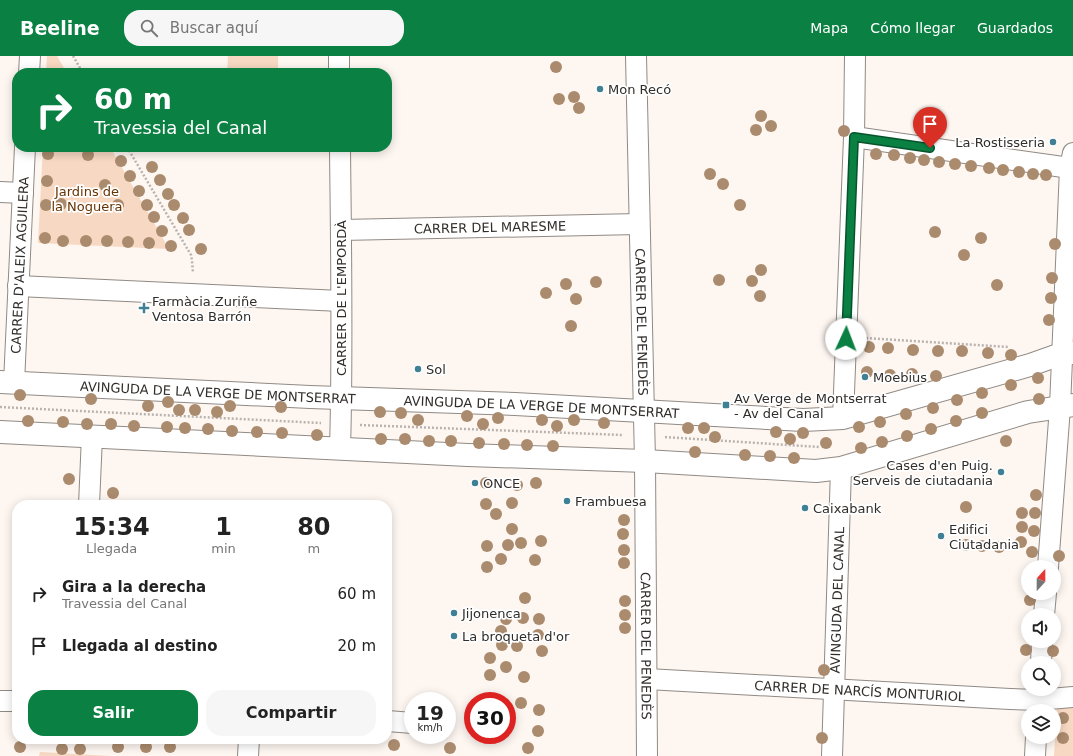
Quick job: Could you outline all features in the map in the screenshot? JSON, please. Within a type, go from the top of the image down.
[{"type":"street","points":[[29,68],[30,56]]},
{"type":"street","points":[[339,56],[339,68]]},
{"type":"street","name":"CARRER DEL PENEDÈS","points":[[636,56],[645,461],[647,756]]},
{"type":"street","points":[[843,418],[856,56]]},
{"type":"street","points":[[854,137],[1072,157],[1066,406],[1049,560]]},
{"type":"street","name":"CARRER D'ALEIX AGUILERA","points":[[7,382],[18,286],[25,152]]},
{"type":"street","name":"CARRER DE L'EMPORDÀ","points":[[340,152],[340,449]]},
{"type":"street","points":[[0,192],[23,193]]},
{"type":"street","name":"CARRER DEL MARESME","points":[[341,230],[639,224]]},
{"type":"street","points":[[18,286],[341,301]]},
{"type":"street","name":"AVINGUDA DE LA VERGE DE MONTSERRAT","points":[[7,382],[341,398],[515,404],[803,420],[843,418],[1030,365],[1067,353]]},
{"type":"street","points":[[0,432],[340,449],[645,461],[816,471],[841,468],[1028,412],[1066,406]]},
{"type":"street","points":[[89,500],[92,436]]},
{"type":"street","name":"AVINGUDA DEL CANAL","points":[[832,756],[841,468]]},
{"type":"street","name":"CARRER DE NARCÍS MONTURIOL","points":[[647,679],[1038,700],[1073,697]]},
{"type":"street","points":[[0,700],[12,701]]},
{"type":"street","points":[[392,721],[404,722]]},
{"type":"street","points":[[248,756],[249,744]]},
{"type":"street","points":[[1034,756],[1035,744]]},
{"type":"path","points":[[73,56],[80,68]]},
{"type":"path","points":[[130,152],[191,255],[193,278]]},
{"type":"path","points":[[860,338],[1014,347]]},
{"type":"path","points":[[0,407],[322,423]]},
{"type":"path","points":[[308,430],[309,416]]},
{"type":"path","points":[[365,419],[365,432]]},
{"type":"path","points":[[357,425],[627,436]]},
{"type":"path","points":[[615,428],[615,440]]},
{"type":"path","points":[[680,433],[680,446]]},
{"type":"path","points":[[661,437],[821,447]]},
{"type":"green space","points":[[47,56],[57,56],[64,68],[46,68]]},
{"type":"green space","points":[[228,56],[278,56],[278,68],[227,68]]},
{"type":"green space","name":"Jardins de la Noguera","points":[[43,152],[113,152],[169,249],[38,243]]},
{"type":"green space","points":[[1073,706],[1073,756],[1054,756],[1055,744],[1061,744],[1061,708]]},
{"type":"green space","points":[[40,752],[112,756],[39,756]]},
{"type":"place","name":"Mon Recó","points":[[600,89]]},
{"type":"place","name":"La Rostisseria","points":[[1053,142]]},
{"type":"place","name":"Farmàcia Zuriñe Ventosa Barrón","points":[[144,308]]},
{"type":"place","name":"Sol","points":[[418,369]]},
{"type":"place","name":"Moebius","points":[[865,377]]},
{"type":"place","name":"Av Verge de Montserrat - Av del Canal","points":[[726,405]]},
{"type":"place","name":"Cases d'en Puig. Serveis de ciutadania","points":[[1001,472]]},
{"type":"place","name":"ONCE","points":[[475,483]]},
{"type":"place","name":"Frambuesa","points":[[567,501]]},
{"type":"place","name":"Caixabank","points":[[805,508]]},
{"type":"place","name":"Edifici Ciutadania","points":[[941,536]]},
{"type":"place","name":"Jijonenca","points":[[454,613]]},
{"type":"place","name":"La broqueta d'or","points":[[454,636]]},
{"type":"route","points":[[846,339],[854,137],[930,148]]}]
